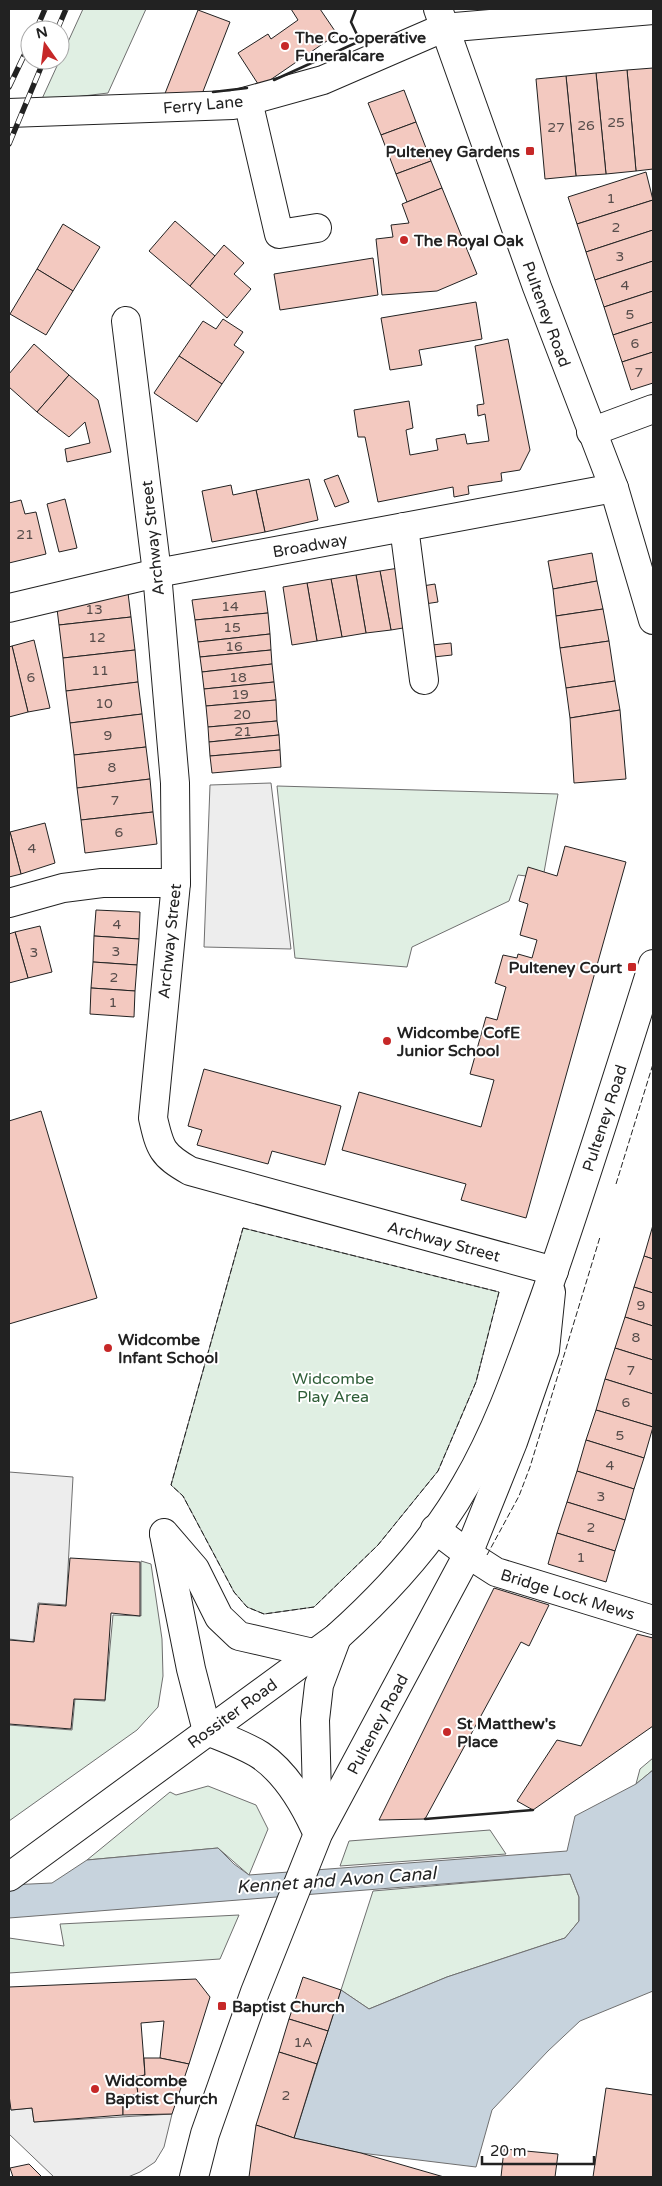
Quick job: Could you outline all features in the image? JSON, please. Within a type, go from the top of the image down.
[{"type":"main road","points":[[441,18],[653,10]]},
{"type":"main road","name":"Ferry Lane","points":[[9,113],[233,105],[324,80],[441,18]]},
{"type":"main road","name":"Pulteney Road","points":[[441,18],[590,432],[614,488],[653,620]]},
{"type":"main road","points":[[248,101],[280,234],[317,228]]},
{"type":"main road","name":"Archway Street","points":[[126,321],[157,573],[175,783],[176,883],[153,1118],[158,1139],[168,1159],[190,1171],[554,1271]]},
{"type":"main road","points":[[590,432],[653,409]]},
{"type":"main road","name":"Broadway","points":[[9,608],[157,573],[614,488]]},
{"type":"main road","points":[[404,527],[424,680]]},
{"type":"main road","points":[[9,903],[63,888],[102,882],[176,883]]},
{"type":"main road","name":"Pulteney Road","points":[[435,1529],[466,1485],[491,1438],[508,1399],[554,1271],[653,964]]},
{"type":"main road","name":"Pulteney Road","points":[[194,2177],[205,2134],[282,1922],[315,1844],[468,1554],[514,1442],[545,1350],[554,1271]]},
{"type":"main road","name":"Bridge Lock Mews","points":[[435,1529],[496,1572],[653,1620]]},
{"type":"main road","name":"Rossiter Road","points":[[18,1870],[337,1637],[379,1599],[435,1529]]},
{"type":"main road","points":[[313,1653],[240,1636],[219,1617],[195,1569],[164,1533],[191,1669],[207,1731],[260,1755],[277,1770],[307,1810],[315,1844]]},
{"type":"main road","points":[[315,1844],[315,1720],[319,1685],[337,1637]]},
{"type":"green space","points":[[83,9],[146,9],[108,93],[41,101],[55,70],[70,70],[70,37]]},
{"type":"green space","points":[[277,786],[558,794],[543,878],[518,875],[509,901],[412,947],[407,967],[295,958]]},
{"type":"green space","name":"Widcombe Play Area","points":[[243,1228],[499,1292],[476,1382],[438,1471],[378,1545],[314,1607],[264,1614],[247,1607],[234,1592],[183,1496],[171,1485]]},
{"type":"green space","points":[[141,1561],[151,1564],[162,1639],[163,1676],[158,1707],[137,1730],[9,1821],[9,1725],[72,1730],[75,1699],[105,1701],[113,1615],[141,1616]]},
{"type":"green space","points":[[653,1758],[653,1770],[636,1784],[640,1769]]},
{"type":"green space","points":[[208,1786],[256,1805],[268,1829],[249,1875],[218,1848],[87,1860],[170,1792],[176,1795]]},
{"type":"green space","points":[[490,1830],[506,1854],[340,1866],[349,1841]]},
{"type":"green space","points":[[570,1874],[579,1897],[579,1921],[565,1938],[447,1977],[369,2009],[341,1990],[373,1891]]},
{"type":"green space","points":[[239,1915],[220,1959],[9,1973],[9,1938],[64,1946],[60,1924]]},
{"type":"shaded area","points":[[271,783],[291,949],[204,947],[210,785]]},
{"type":"shaded area","points":[[9,1472],[73,1477],[66,1605],[38,1603],[33,1642],[9,1639]]},
{"type":"shaded area","points":[[9,2095],[11,2110],[32,2108],[34,2122],[172,2114],[164,2147],[155,2162],[140,2172],[128,2177],[54,2177],[9,2134]]},
{"type":"water","name":"Kennet and Avon Canal","points":[[653,1770],[653,1991],[580,2021],[548,2051],[492,2110],[476,2167],[361,2153],[294,2138],[341,1990],[369,2009],[447,1977],[565,1938],[579,1921],[579,1897],[570,1874],[9,1918],[9,1885],[52,1883],[87,1860],[218,1848],[234,1864],[249,1875],[567,1851],[575,1816],[636,1784]]},
{"type":"building","name":"The Co-operative Funeralcare","points":[[291,9],[320,9],[337,34],[260,87],[238,53],[268,34],[271,39],[298,20]]},
{"type":"building","points":[[198,10],[230,22],[202,94],[164,96]]},
{"type":"building","points":[[653,68],[653,169],[636,171],[627,70]]},
{"type":"building","points":[[627,70],[636,171],[606,174],[596,73]]},
{"type":"building","points":[[596,73],[606,174],[576,176],[566,76]]},
{"type":"building","points":[[566,76],[576,176],[545,179],[536,79]]},
{"type":"building","points":[[404,90],[416,122],[381,135],[368,103]]},
{"type":"building","points":[[416,122],[431,161],[396,174],[381,135]]},
{"type":"building","points":[[431,161],[442,188],[407,202],[396,174]]},
{"type":"building","points":[[646,172],[653,200],[577,224],[568,197]]},
{"type":"building","points":[[442,188],[477,274],[437,291],[382,295],[376,239],[393,237],[391,225],[409,223],[402,204]]},
{"type":"building","points":[[653,200],[653,230],[586,252],[577,224]]},
{"type":"building","points":[[175,221],[215,256],[190,286],[149,251]]},
{"type":"building","points":[[63,224],[100,247],[73,291],[37,269]]},
{"type":"building","points":[[653,230],[653,261],[595,280],[586,252]]},
{"type":"building","points":[[224,245],[244,263],[234,274],[251,289],[227,318],[190,286]]},
{"type":"building","points":[[373,258],[378,295],[280,310],[274,274]]},
{"type":"building","points":[[653,261],[653,291],[604,307],[595,280]]},
{"type":"building","points":[[37,269],[73,291],[46,335],[10,314]]},
{"type":"building","points":[[653,291],[653,322],[613,335],[604,307]]},
{"type":"building","points":[[476,302],[482,339],[419,350],[422,365],[390,370],[381,318]]},
{"type":"building","points":[[223,319],[243,332],[234,345],[244,352],[222,384],[179,356],[203,321],[216,329]]},
{"type":"building","points":[[653,322],[653,352],[622,362],[613,335]]},
{"type":"building","points":[[508,339],[530,450],[520,470],[501,473],[502,481],[468,486],[469,494],[454,497],[453,487],[378,502],[365,437],[358,437],[354,410],[409,401],[413,428],[406,430],[410,455],[438,450],[436,439],[465,434],[467,444],[489,441],[485,414],[478,416],[477,405],[484,404],[475,346]]},
{"type":"building","points":[[34,344],[69,375],[37,412],[9,387],[9,374]]},
{"type":"building","points":[[653,352],[653,383],[631,390],[622,362]]},
{"type":"building","points":[[179,356],[222,384],[197,422],[154,393]]},
{"type":"building","points":[[69,375],[98,400],[111,452],[67,462],[65,449],[90,443],[85,422],[69,437],[37,412]]},
{"type":"building","points":[[338,475],[349,502],[335,507],[324,480]]},
{"type":"building","points":[[309,479],[318,520],[265,532],[256,490]]},
{"type":"building","points":[[231,485],[233,495],[256,490],[265,532],[212,542],[202,491]]},
{"type":"building","points":[[65,499],[77,548],[59,552],[47,504]]},
{"type":"building","points":[[21,500],[25,514],[36,512],[46,554],[9,563],[9,503]]},
{"type":"building","points":[[592,553],[597,581],[553,589],[548,561]]},
{"type":"building","points":[[405,567],[415,626],[391,630],[380,571]]},
{"type":"building","points":[[380,571],[391,630],[366,633],[356,575]]},
{"type":"building","points":[[356,575],[366,633],[342,637],[331,579]]},
{"type":"building","points":[[331,579],[342,637],[317,641],[307,583]]},
{"type":"building","points":[[597,581],[603,609],[556,616],[553,589]]},
{"type":"building","points":[[307,583],[317,641],[292,645],[283,587]]},
{"type":"building","points":[[435,584],[438,602],[418,605],[416,587]]},
{"type":"building","points":[[127,585],[131,617],[59,625],[56,601]]},
{"type":"building","points":[[265,591],[268,613],[195,620],[192,600]]},
{"type":"building","points":[[603,609],[609,641],[560,648],[556,616]]},
{"type":"building","points":[[268,613],[270,634],[198,642],[195,620]]},
{"type":"building","points":[[131,617],[135,650],[63,658],[59,625]]},
{"type":"building","points":[[270,634],[271,650],[200,657],[198,642]]},
{"type":"building","points":[[34,640],[50,708],[28,712],[12,646]]},
{"type":"building","points":[[609,641],[615,681],[566,688],[560,648]]},
{"type":"building","points":[[451,643],[452,655],[424,658],[423,646]]},
{"type":"building","points":[[12,646],[28,712],[9,717],[9,647]]},
{"type":"building","points":[[135,650],[138,682],[66,691],[63,658]]},
{"type":"building","points":[[271,650],[272,664],[202,672],[200,657]]},
{"type":"building","points":[[272,664],[274,682],[204,689],[202,672]]},
{"type":"building","points":[[615,681],[620,710],[570,718],[566,688]]},
{"type":"building","points":[[138,682],[142,714],[70,723],[66,691]]},
{"type":"building","points":[[274,682],[276,700],[206,706],[204,689]]},
{"type":"building","points":[[276,700],[277,721],[208,727],[206,706]]},
{"type":"building","points":[[620,710],[626,779],[574,783],[570,718]]},
{"type":"building","points":[[142,714],[146,747],[74,755],[70,723]]},
{"type":"building","points":[[277,721],[279,735],[209,742],[208,727]]},
{"type":"building","points":[[279,735],[280,750],[210,756],[209,742]]},
{"type":"building","points":[[146,747],[150,779],[77,788],[74,755]]},
{"type":"building","points":[[280,750],[281,767],[212,773],[210,756]]},
{"type":"building","points":[[150,779],[153,812],[81,820],[77,788]]},
{"type":"building","points":[[153,812],[157,844],[85,853],[81,820]]},
{"type":"building","points":[[45,823],[55,863],[21,874],[10,832]]},
{"type":"building","points":[[9,833],[21,874],[9,877]]},
{"type":"building","points":[[565,846],[626,862],[526,1218],[461,1200],[466,1184],[342,1150],[359,1092],[481,1127],[494,1080],[470,1074],[486,1017],[497,1020],[506,987],[495,983],[503,955],[517,958],[518,954],[532,958],[537,940],[520,935],[528,904],[519,901],[528,867],[557,876]]},
{"type":"building","points":[[96,910],[140,912],[139,939],[94,936]]},
{"type":"building","points":[[40,926],[52,972],[28,978],[15,932]]},
{"type":"building","points":[[15,932],[28,978],[9,983],[9,934]]},
{"type":"building","points":[[94,936],[139,939],[137,965],[93,962]]},
{"type":"building","points":[[93,962],[137,965],[135,991],[91,988]]},
{"type":"building","points":[[91,988],[135,991],[134,1017],[90,1014]]},
{"type":"building","points":[[204,1069],[341,1106],[325,1165],[272,1151],[268,1164],[197,1145],[202,1130],[188,1126]]},
{"type":"building","points":[[41,1111],[97,1298],[9,1324],[9,1121]]},
{"type":"building","points":[[653,1225],[653,1259],[644,1256]]},
{"type":"building","points":[[644,1256],[653,1259],[653,1293],[634,1287]]},
{"type":"building","points":[[634,1287],[653,1293],[653,1326],[625,1317]]},
{"type":"building","points":[[625,1317],[653,1326],[653,1360],[615,1348]]},
{"type":"building","points":[[615,1348],[653,1360],[653,1394],[605,1379]]},
{"type":"building","points":[[605,1379],[653,1394],[653,1427],[596,1410]]},
{"type":"building","points":[[596,1410],[653,1427],[644,1458],[586,1440]]},
{"type":"building","points":[[586,1440],[644,1458],[634,1489],[577,1471]]},
{"type":"building","points":[[577,1471],[634,1489],[625,1520],[567,1502]]},
{"type":"building","points":[[567,1502],[625,1520],[615,1551],[557,1533]]},
{"type":"building","points":[[557,1533],[615,1551],[606,1582],[548,1564]]},
{"type":"building","points":[[70,1558],[140,1562],[140,1616],[111,1613],[105,1700],[74,1699],[71,1729],[9,1724],[9,1640],[34,1642],[39,1604],[66,1606]]},
{"type":"building","name":"St Matthew's Place","points":[[494,1588],[549,1605],[529,1646],[521,1642],[425,1819],[379,1820]]},
{"type":"building","points":[[637,1634],[653,1638],[653,1726],[533,1810],[517,1801],[557,1740],[581,1746]]},
{"type":"building","points":[[303,1977],[341,1990],[328,2031],[289,2019]]},
{"type":"building","name":"Widcombe Baptist Church","points":[[196,1979],[210,1997],[189,2064],[160,2058],[164,2021],[141,2023],[145,2075],[136,2077],[138,2095],[123,2095],[123,2115],[34,2122],[32,2108],[11,2110],[9,2095],[9,1987]]},
{"type":"building","points":[[289,2019],[328,2031],[317,2064],[279,2052]]},
{"type":"building","points":[[279,2052],[317,2064],[294,2138],[256,2125]]},
{"type":"building","points":[[144,2058],[160,2058],[189,2064],[172,2114],[123,2115],[123,2095],[138,2095],[136,2077],[145,2075]]},
{"type":"building","points":[[606,2088],[653,2095],[653,2177],[593,2177]]},
{"type":"building","points":[[256,2125],[294,2138],[361,2153],[444,2177],[249,2177]]},
{"type":"building","points":[[504,2149],[558,2154],[555,2177],[501,2177]]},
{"type":"building","points":[[29,2164],[42,2177],[13,2177],[10,2168]]},
{"type":"railway","points":[[40,20],[45,9]]},
{"type":"railway","points":[[61,20],[66,9]]},
{"type":"railway","points":[[9,87],[20,64]]},
{"type":"railway","points":[[9,144],[40,70]]},
{"type":"fence","points":[[616,1184],[653,1064]]},
{"type":"fence","points":[[243,1228],[499,1292],[476,1382],[438,1471],[378,1545],[314,1607],[264,1614],[247,1607],[234,1592],[183,1496],[171,1485],[243,1228]]},
{"type":"fence","points":[[487,1555],[519,1496],[530,1467],[600,1237]]},
{"type":"wall","points":[[274,80],[360,41],[351,22],[356,9]]},
{"type":"wall","points":[[213,92],[247,88]]},
{"type":"wall","points":[[425,1819],[533,1810]]},
{"type":"place","name":"The Co-operative Funeralcare","points":[[285,46]]},
{"type":"place","name":"Pulteney Gardens","points":[[530,151]]},
{"type":"place","name":"The Royal Oak","points":[[404,240]]},
{"type":"place","name":"Pulteney Court","points":[[632,967]]},
{"type":"place","name":"Widcombe CofE Junior School","points":[[387,1041]]},
{"type":"place","name":"Widcombe Infant School","points":[[108,1348]]},
{"type":"place","name":"St Matthew's Place","points":[[447,1732]]},
{"type":"place","name":"Baptist Church","points":[[222,2006]]},
{"type":"place","name":"Widcombe Baptist Church","points":[[95,2089]]}]
